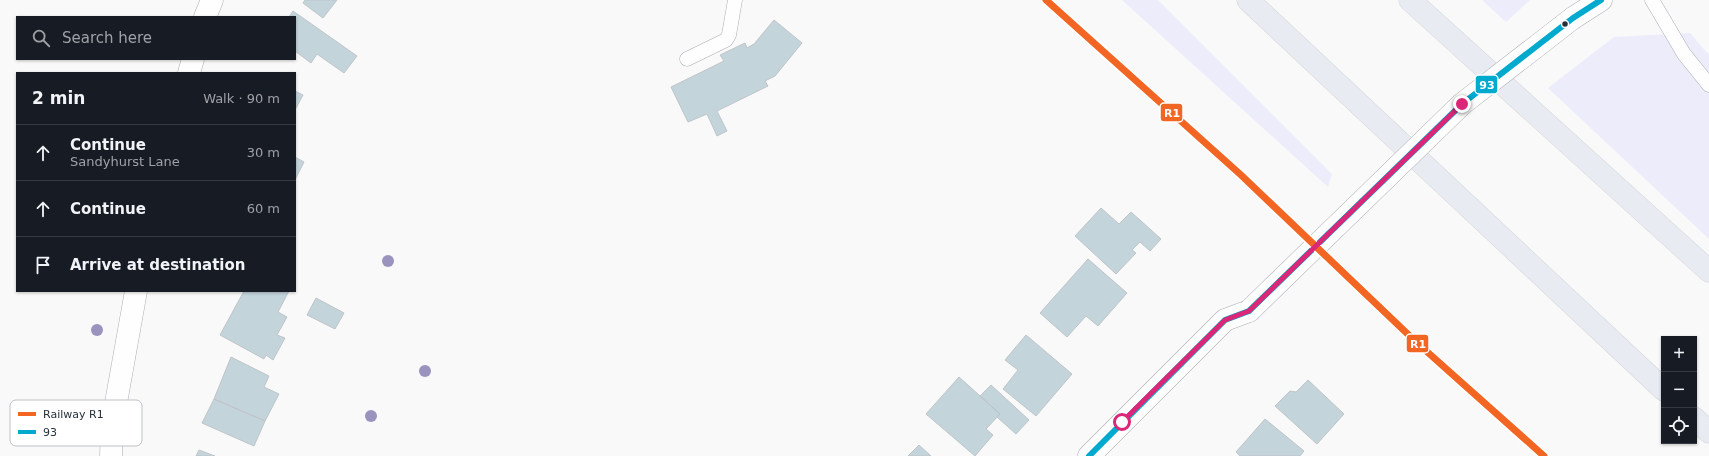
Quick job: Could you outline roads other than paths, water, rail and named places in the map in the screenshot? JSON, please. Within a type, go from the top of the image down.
[{"type":"highway","points":[[1248,0],[1661,387]]},
{"type":"highway","points":[[1410,0],[1709,271]]},
{"type":"highway","points":[[1697,421],[1709,432]]},
{"type":"street","points":[[205,16],[212,0]]},
{"type":"street","points":[[1089,456],[1225,320],[1249,311],[1462,104],[1573,18],[1601,0]]},
{"type":"street","points":[[190,72],[193,60]]},
{"type":"street","points":[[116,400],[136,292]]},
{"type":"lane","points":[[687,59],[726,40],[729,35],[735,0]]},
{"type":"lane","points":[[1652,0],[1684,54],[1709,85]]},
{"type":"rail line","name":"R1","points":[[1046,0],[1241,175],[1415,341],[1544,456]]}]
